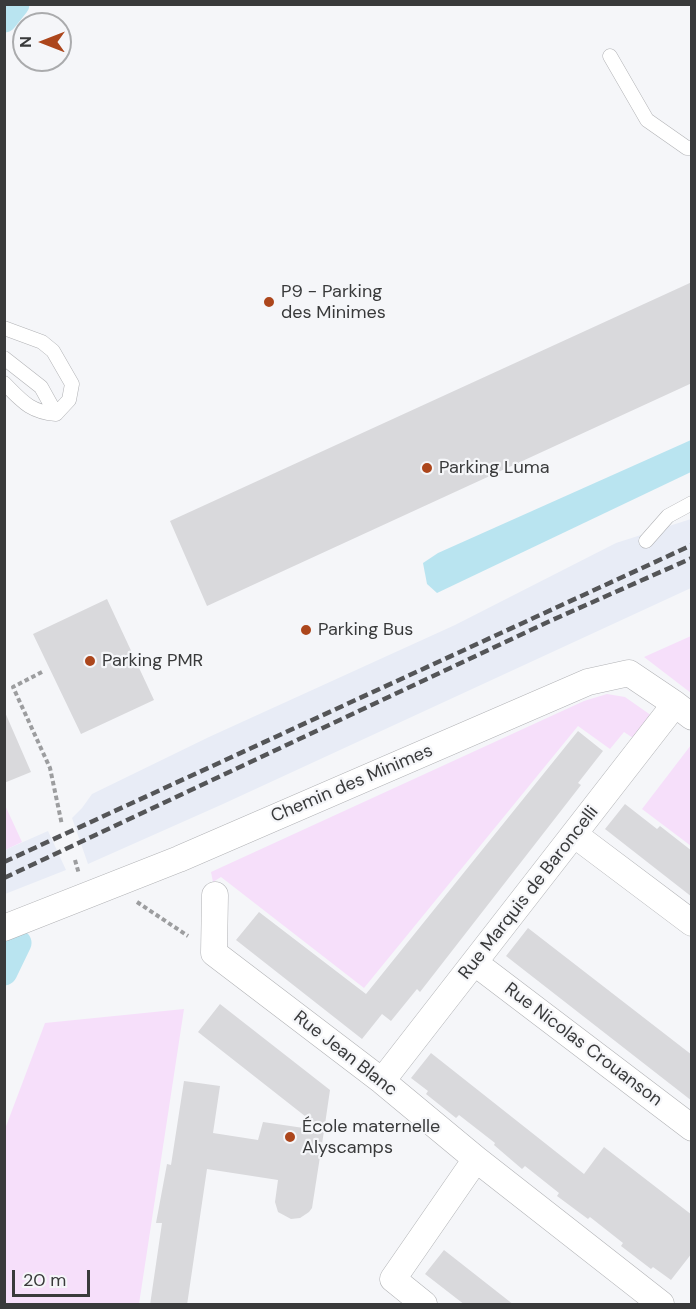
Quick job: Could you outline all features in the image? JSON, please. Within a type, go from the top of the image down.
[{"type":"street","name":"Chemin des Minimes","points":[[4,928],[179,859],[588,682],[629,673],[683,710]]},
{"type":"street","name":"Rue Marquis de Baroncelli","points":[[382,1082],[575,835],[683,710]]},
{"type":"street","points":[[575,835],[692,923]]},
{"type":"street","points":[[214,952],[215,895]]},
{"type":"street","name":"Rue Jean Blanc","points":[[214,952],[382,1082],[662,1305]]},
{"type":"street","name":"Rue Nicolas Crouanson","points":[[476,963],[692,1128]]},
{"type":"street","points":[[424,1305],[393,1279],[476,1159]]},
{"type":"lane","points":[[610,56],[647,120],[687,148],[692,148]]},
{"type":"lane","points":[[4,328],[42,342],[53,351],[72,384],[69,400],[57,414]]},
{"type":"lane","points":[[4,358],[41,387],[57,414]]},
{"type":"lane","points":[[4,383],[30,408],[43,413],[57,414]]},
{"type":"lane","points":[[646,541],[668,516],[692,503]]},
{"type":"path","points":[[42,672],[13,687],[50,768],[62,825]]},
{"type":"path","points":[[128,897],[214,952]]},
{"type":"shaded area","points":[[691,519],[691,588],[88,864],[72,818],[92,794],[209,737],[455,625],[616,543]]},
{"type":"shaded area","points":[[691,636],[691,693],[644,657]]},
{"type":"shaded area","points":[[607,694],[625,697],[655,718],[636,740],[624,732],[610,749],[578,726],[364,988],[221,877],[213,882],[211,872],[584,701]]},
{"type":"shaded area","points":[[692,745],[691,846],[642,809]]},
{"type":"shaded area","points":[[4,803],[22,842],[5,850],[4,850]]},
{"type":"shaded area","points":[[48,831],[66,870],[5,894],[5,850]]},
{"type":"shaded area","points":[[184,1009],[139,1304],[5,1304],[5,1129],[45,1023]]},
{"type":"water","points":[[691,440],[691,472],[437,593],[427,584],[423,563],[438,553]]},
{"type":"building","points":[[692,282],[692,383],[207,606],[170,521]]},
{"type":"building","name":"Parking PMR","points":[[107,599],[154,700],[81,734],[33,634]]},
{"type":"building","points":[[4,710],[31,772],[4,783]]},
{"type":"building","points":[[578,731],[603,751],[578,783],[581,785],[420,992],[417,989],[391,1021],[382,1014],[362,1039],[236,940],[259,912],[366,994]]},
{"type":"building","points":[[625,804],[657,829],[660,826],[692,851],[692,897],[605,829]]},
{"type":"building","points":[[528,928],[692,1055],[692,1101],[506,956]]},
{"type":"building","points":[[220,1004],[330,1090],[324,1131],[198,1032]]},
{"type":"building","points":[[431,1053],[584,1174],[604,1147],[692,1215],[692,1253],[671,1280],[653,1267],[651,1269],[621,1246],[623,1243],[590,1217],[588,1219],[557,1196],[559,1193],[525,1166],[522,1169],[494,1145],[495,1143],[459,1115],[456,1118],[426,1094],[428,1091],[411,1078]]},
{"type":"building","points":[[184,1081],[220,1086],[213,1133],[258,1140],[263,1122],[324,1131],[312,1208],[300,1218],[291,1219],[278,1212],[275,1202],[278,1180],[207,1169],[187,1305],[150,1305],[162,1223],[156,1223],[167,1164],[171,1165]]},
{"type":"building","points":[[444,1250],[514,1305],[465,1305],[425,1274]]},
{"type":"waterway","points":[[4,19],[16,4]]},
{"type":"waterway","points":[[4,972],[18,943]]},
{"type":"railway","points":[[4,862],[692,545]]},
{"type":"railway","points":[[4,878],[550,621],[692,558]]},
{"type":"place","name":"P9 - Parking des Minimes","points":[[269,302]]},
{"type":"place","name":"Parking Luma","points":[[427,468]]},
{"type":"place","name":"Parking Bus","points":[[306,630]]},
{"type":"place","name":"Parking PMR","points":[[90,661]]},
{"type":"place","name":"École maternelle Alyscamps","points":[[290,1137]]}]
